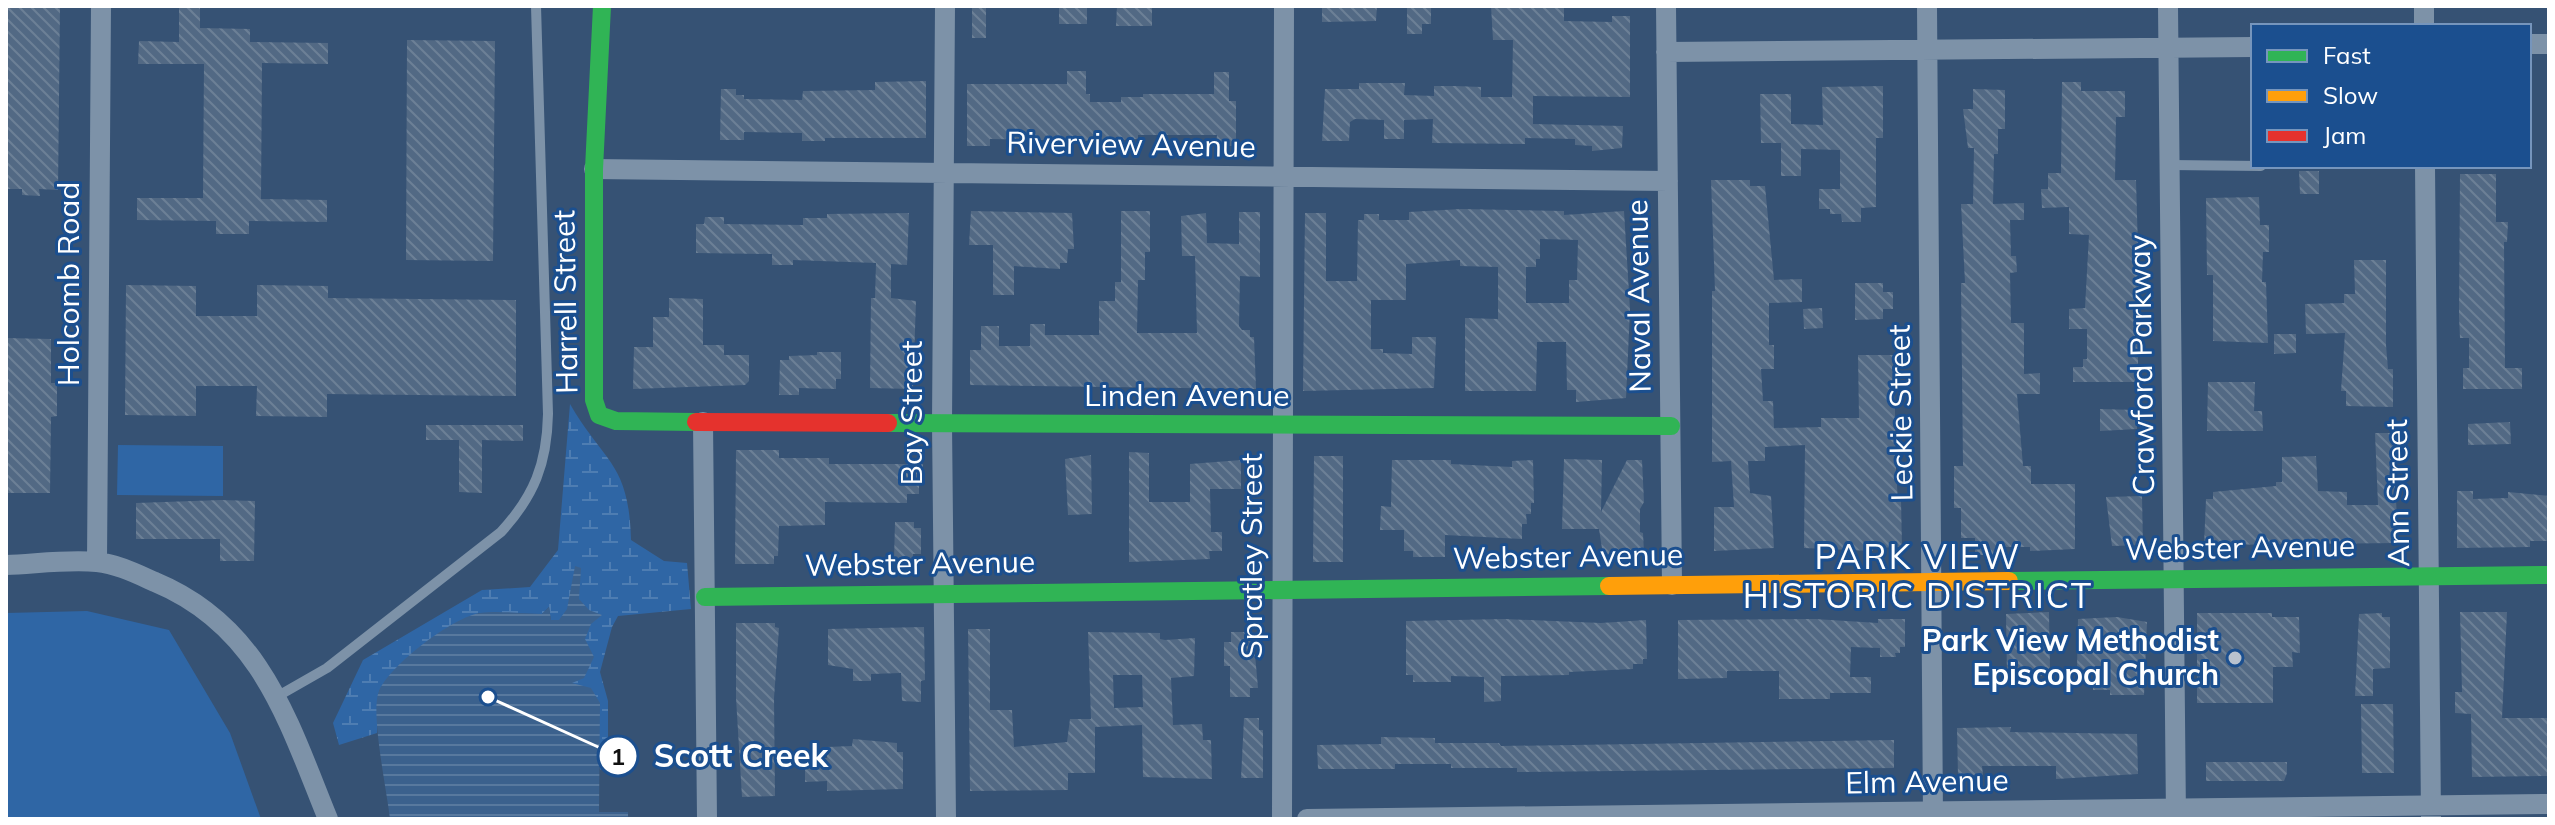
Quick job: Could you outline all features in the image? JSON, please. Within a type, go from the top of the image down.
[{"type":"street","name":"Holcomb Road","points":[[97,562],[101,6]]},
{"type":"street","points":[[594,169],[602,6]]},
{"type":"street","name":"Bay Street","points":[[945,6],[942,594],[946,819]]},
{"type":"street","name":"Spratley Street","points":[[1282,819],[1284,6]]},
{"type":"street","name":"Naval Avenue","points":[[1666,6],[1672,585]]},
{"type":"street","name":"Leckie Street","points":[[1927,6],[1933,815]]},
{"type":"street","name":"Crawford Parkway","points":[[2168,6],[2176,813]]},
{"type":"street","points":[[1666,52],[2251,47]]},
{"type":"street","name":"Ann Street","points":[[2425,168],[2431,812]]},
{"type":"street","name":"Riverview Avenue","points":[[594,169],[1668,181]]},
{"type":"street","name":"Harrell Street","points":[[594,169],[594,400],[599,415],[616,421],[703,422]]},
{"type":"street","points":[[703,422],[707,819]]},
{"type":"street","name":"Linden Avenue","points":[[703,422],[1671,426]]},
{"type":"street","points":[[6,565],[97,562],[171,588],[207,610],[234,634],[278,696],[328,819]]},
{"type":"street","name":"Webster Avenue","points":[[705,597],[2549,575]]},
{"type":"street","name":"Elm Avenue","points":[[1307,819],[2431,812],[2549,804]]},
{"type":"lane","points":[[278,696],[327,668],[501,532],[519,512],[541,472],[548,414],[536,6]]},
{"type":"lane","points":[[2170,165],[2251,166]]},
{"type":"green space","points":[[570,404],[620,478],[629,514],[631,540],[664,561],[687,563],[691,609],[618,616],[612,627],[600,672],[608,701],[608,766],[600,770],[589,692],[570,683],[559,620],[551,621],[549,607],[542,614],[479,613],[414,653],[379,691],[377,733],[339,745],[333,723],[363,660],[482,590],[530,587],[558,550]]},
{"type":"green space","points":[[118,445],[223,446],[223,496],[117,495]]},
{"type":"green space","points":[[87,611],[169,630],[230,733],[261,819],[6,819],[6,613]]},
{"type":"shaded area","points":[[575,566],[581,568],[579,599],[589,610],[602,615],[591,624],[585,639],[594,657],[584,678],[572,683],[591,688],[600,703],[599,812],[628,812],[628,819],[390,819],[376,716],[379,691],[385,680],[424,644],[468,616],[495,612],[542,614],[549,607],[551,620],[559,620],[567,609]]},
{"type":"building","points":[[6,6],[60,6],[58,190],[39,189],[40,196],[22,195],[22,189],[6,189]]},
{"type":"building","points":[[179,6],[200,6],[200,28],[250,29],[250,42],[328,43],[328,64],[262,63],[261,199],[327,200],[327,222],[249,221],[249,234],[216,234],[216,221],[137,220],[137,198],[203,198],[204,64],[138,64],[139,41],[179,42]]},
{"type":"building","points":[[972,6],[986,6],[986,38],[972,38]]},
{"type":"building","points":[[1059,6],[1087,6],[1087,24],[1059,24]]},
{"type":"building","points":[[1117,6],[1152,6],[1152,26],[1116,26]]},
{"type":"building","points":[[1322,6],[1377,6],[1376,21],[1322,22]]},
{"type":"building","points":[[1407,6],[1431,6],[1431,24],[1422,24],[1422,34],[1407,34]]},
{"type":"building","points":[[1491,6],[1564,7],[1564,21],[1612,22],[1612,16],[1630,16],[1630,97],[1533,96],[1533,124],[1623,126],[1622,148],[1592,151],[1592,146],[1575,145],[1575,139],[1525,138],[1525,144],[1432,143],[1433,119],[1404,120],[1404,139],[1384,139],[1384,120],[1355,119],[1350,122],[1349,141],[1322,141],[1325,89],[1359,89],[1359,83],[1405,83],[1404,95],[1434,96],[1434,86],[1455,86],[1481,87],[1481,97],[1512,97],[1513,40],[1493,40]]},
{"type":"building","points":[[407,40],[495,41],[493,261],[406,260]]},
{"type":"building","points":[[1067,71],[1086,71],[1086,94],[1090,94],[1090,102],[1121,102],[1121,97],[1143,97],[1143,94],[1214,94],[1214,72],[1229,72],[1229,101],[1236,101],[1236,146],[1216,146],[1217,135],[1138,135],[1138,139],[1098,141],[990,139],[990,146],[967,146],[967,84],[1067,84]]},
{"type":"building","points":[[926,81],[926,138],[825,138],[825,141],[802,141],[802,133],[744,132],[744,140],[720,140],[721,89],[736,89],[736,95],[744,95],[744,99],[802,100],[803,91],[875,90],[875,82]]},
{"type":"building","points":[[2062,82],[2081,82],[2081,91],[2125,91],[2125,117],[2116,117],[2115,180],[2136,180],[2141,352],[2138,352],[2138,382],[2073,382],[2073,367],[2083,367],[2083,359],[2087,359],[2087,329],[2069,329],[2069,309],[2085,308],[2089,235],[2069,234],[2069,207],[2042,208],[2041,189],[2048,189],[2048,173],[2061,173]]},
{"type":"building","points":[[1883,86],[1883,138],[1876,138],[1876,207],[1861,208],[1861,222],[1842,222],[1841,214],[1830,214],[1830,209],[1819,209],[1819,189],[1840,189],[1840,150],[1801,149],[1801,176],[1781,176],[1781,143],[1761,143],[1760,94],[1791,94],[1791,124],[1823,125],[1822,87]]},
{"type":"building","points":[[1973,89],[2005,90],[2005,129],[1998,129],[1998,154],[1994,154],[1993,204],[2024,203],[2024,220],[2010,220],[2011,256],[2016,256],[2017,272],[2010,273],[2011,323],[2024,323],[2024,374],[2040,373],[2040,394],[2017,394],[2023,466],[2031,466],[2031,484],[2075,484],[2075,549],[2030,551],[2030,547],[2000,547],[2000,555],[1975,555],[1975,538],[1961,538],[1961,508],[1954,508],[1954,466],[1963,466],[1961,283],[1965,283],[1961,204],[1973,204],[1974,148],[1968,148],[1963,109],[1973,109]]},
{"type":"building","points":[[2299,171],[2319,171],[2319,194],[2300,194]]},
{"type":"building","points":[[2460,174],[2496,174],[2496,222],[2508,222],[2507,242],[2504,242],[2505,368],[2522,368],[2522,389],[2463,389],[2463,368],[2469,368],[2469,338],[2460,338]]},
{"type":"building","points":[[1711,180],[1750,180],[1750,186],[1765,186],[1774,280],[1802,279],[1802,302],[1769,303],[1769,345],[1774,345],[1774,369],[1761,369],[1763,401],[1773,401],[1774,428],[1821,427],[1821,418],[1859,418],[1858,355],[1894,355],[1896,470],[1898,501],[1901,500],[1902,547],[1873,548],[1873,551],[1804,548],[1805,445],[1765,447],[1765,461],[1748,461],[1750,493],[1771,496],[1774,548],[1714,551],[1714,507],[1734,507],[1731,461],[1712,462],[1712,291],[1715,291]]},
{"type":"building","points":[[2259,197],[2260,225],[2269,225],[2269,252],[2263,252],[2262,282],[2266,282],[2268,343],[2213,341],[2213,275],[2207,275],[2206,198]]},
{"type":"building","points":[[1461,209],[1564,211],[1564,215],[1624,211],[1630,309],[1626,398],[1576,402],[1576,390],[1567,390],[1566,342],[1537,342],[1536,391],[1465,391],[1465,318],[1498,319],[1498,267],[1460,266],[1460,260],[1406,264],[1406,300],[1371,300],[1371,349],[1383,349],[1383,353],[1412,354],[1412,337],[1436,337],[1434,388],[1303,391],[1305,213],[1326,213],[1326,281],[1357,281],[1358,220],[1364,220],[1364,214],[1379,214],[1379,220],[1409,220],[1409,212]],"holes":[[[1540,239],[1578,240],[1577,280],[1569,280],[1569,303],[1526,303],[1526,267],[1536,267],[1536,259],[1540,259]]]},
{"type":"building","points":[[971,211],[1072,213],[1074,249],[1068,249],[1067,263],[1060,263],[1060,269],[1014,266],[1014,295],[993,295],[993,245],[969,245]]},
{"type":"building","points":[[1121,211],[1150,211],[1150,252],[1145,252],[1145,280],[1138,280],[1137,333],[1197,333],[1195,256],[1182,256],[1181,216],[1206,213],[1207,243],[1239,244],[1239,212],[1260,212],[1260,277],[1240,276],[1239,326],[1242,330],[1250,330],[1250,337],[1254,337],[1256,389],[970,385],[970,350],[981,350],[981,326],[999,326],[999,346],[1030,346],[1030,324],[1045,324],[1045,335],[1099,335],[1099,301],[1115,301],[1115,282],[1121,282]]},
{"type":"building","points":[[909,213],[907,265],[891,264],[891,298],[916,301],[913,389],[870,388],[871,298],[875,298],[876,263],[793,260],[793,265],[772,265],[772,254],[696,253],[696,224],[704,224],[705,217],[724,217],[724,224],[803,225],[803,218],[827,218],[827,214]]},
{"type":"building","points":[[2354,260],[2386,260],[2386,345],[2388,369],[2393,369],[2393,407],[2346,406],[2346,391],[2341,391],[2345,333],[2306,334],[2305,304],[2344,303],[2344,294],[2355,294]]},
{"type":"building","points":[[1855,283],[1883,283],[1883,292],[1893,292],[1893,309],[1883,309],[1883,319],[1855,320]]},
{"type":"building","points":[[126,285],[196,286],[196,316],[257,316],[257,285],[328,286],[328,298],[516,300],[516,396],[327,394],[327,417],[256,416],[257,386],[196,386],[196,416],[125,415]]},
{"type":"building","points":[[669,298],[703,299],[703,345],[724,345],[724,355],[749,355],[749,381],[745,385],[633,389],[634,347],[653,347],[653,317],[669,317]]},
{"type":"building","points":[[1822,308],[1823,328],[1804,329],[1803,309]]},
{"type":"building","points":[[2274,334],[2296,334],[2296,353],[2274,354]]},
{"type":"building","points":[[6,338],[51,339],[51,383],[57,383],[57,416],[51,417],[50,493],[6,493]]},
{"type":"building","points":[[817,352],[841,352],[841,379],[836,379],[836,389],[799,388],[799,395],[779,395],[780,360],[789,360],[789,356],[817,355]]},
{"type":"building","points":[[2208,382],[2255,382],[2254,411],[2262,411],[2263,431],[2207,431]]},
{"type":"building","points":[[2100,409],[2137,410],[2137,429],[2100,431]]},
{"type":"building","points":[[2510,422],[2511,444],[2468,445],[2468,424]]},
{"type":"building","points":[[426,425],[523,425],[523,441],[482,440],[482,493],[459,492],[459,440],[426,440]]},
{"type":"building","points":[[2375,433],[2393,433],[2398,543],[2204,545],[2206,499],[2213,499],[2213,492],[2276,486],[2276,482],[2282,482],[2282,457],[2316,456],[2318,491],[2347,492],[2347,505],[2378,505]]},
{"type":"building","points":[[736,450],[779,450],[779,458],[829,458],[829,464],[923,464],[923,481],[919,480],[919,494],[907,494],[907,503],[825,502],[825,525],[779,526],[778,556],[774,556],[774,564],[735,564]]},
{"type":"building","points":[[1129,452],[1149,453],[1149,502],[1190,502],[1190,464],[1241,460],[1241,489],[1210,489],[1211,532],[1222,532],[1222,551],[1209,551],[1210,559],[1129,562]]},
{"type":"building","points":[[1091,455],[1092,514],[1068,515],[1065,459]]},
{"type":"building","points":[[1314,456],[1343,456],[1343,562],[1313,562]]},
{"type":"building","points":[[1564,459],[1602,460],[1601,512],[1627,460],[1642,460],[1644,502],[1640,509],[1640,532],[1643,533],[1644,552],[1603,555],[1599,529],[1562,529]]},
{"type":"building","points":[[1392,460],[1451,460],[1451,464],[1512,467],[1512,461],[1533,460],[1534,503],[1531,503],[1531,514],[1526,514],[1527,524],[1522,524],[1522,539],[1445,535],[1445,557],[1413,557],[1413,551],[1404,551],[1404,530],[1380,530],[1381,506],[1391,507]]},
{"type":"building","points":[[2457,491],[2473,491],[2473,499],[2508,498],[2508,492],[2549,496],[2549,541],[2530,541],[2530,547],[2457,548]]},
{"type":"building","points":[[2142,496],[2143,545],[2112,546],[2106,497]]},
{"type":"building","points":[[255,501],[254,561],[220,561],[220,539],[136,539],[136,503]]},
{"type":"building","points":[[895,522],[914,522],[914,528],[921,528],[921,554],[913,554],[913,560],[894,560]]},
{"type":"building","points":[[2049,612],[2050,670],[2042,670],[2042,676],[2007,677],[2006,614]]},
{"type":"building","points":[[2460,612],[2507,612],[2502,718],[2549,718],[2549,776],[2472,777],[2471,714],[2455,713],[2455,692],[2462,692]]},
{"type":"building","name":"Park View Methodist Episcopal Church","points":[[2197,613],[2272,613],[2272,617],[2299,617],[2300,653],[2292,652],[2293,667],[2273,667],[2273,703],[2197,703]]},
{"type":"building","points":[[2382,613],[2382,617],[2390,617],[2390,668],[2373,669],[2373,696],[2355,696],[2359,614]]},
{"type":"building","points":[[2117,617],[2147,622],[2144,695],[2110,695],[2110,690],[2093,690],[2093,670],[2077,670],[2078,619]]},
{"type":"building","points":[[1505,619],[1601,623],[1646,620],[1647,659],[1643,659],[1643,664],[1633,664],[1633,669],[1569,672],[1569,675],[1501,676],[1501,701],[1484,702],[1484,677],[1451,676],[1451,682],[1413,682],[1413,675],[1406,675],[1406,621]]},
{"type":"building","points":[[1815,619],[1878,623],[1878,619],[1905,619],[1905,647],[1900,647],[1900,653],[1895,653],[1896,657],[1880,657],[1880,648],[1851,647],[1850,677],[1871,677],[1871,693],[1830,693],[1830,699],[1779,699],[1779,671],[1727,671],[1727,678],[1678,679],[1678,620]]},
{"type":"building","points":[[736,623],[775,623],[775,627],[779,628],[774,698],[775,796],[742,797],[736,698]]},
{"type":"building","points":[[924,627],[925,680],[921,681],[921,702],[902,701],[901,673],[871,674],[871,681],[853,681],[853,669],[828,665],[828,629]]},
{"type":"building","points":[[968,629],[990,629],[990,710],[1012,710],[1014,747],[1067,742],[1070,719],[1091,719],[1088,632],[1160,633],[1160,639],[1165,640],[1195,638],[1194,676],[1171,678],[1173,725],[1202,724],[1203,740],[1211,740],[1212,779],[1143,777],[1142,725],[1095,727],[1095,773],[1068,773],[1068,790],[970,791]],"holes":[[[1113,675],[1142,675],[1143,707],[1114,708]]]},
{"type":"building","points":[[1231,632],[1253,632],[1258,688],[1250,688],[1250,697],[1230,697],[1230,666],[1224,666],[1224,642],[1231,642]]},
{"type":"building","points":[[2361,704],[2393,704],[2394,773],[2362,773]]},
{"type":"building","points":[[1244,718],[1259,718],[1259,730],[1263,730],[1263,778],[1241,778]]},
{"type":"building","points":[[2011,727],[2010,732],[2137,734],[2138,774],[2056,779],[2056,766],[1982,766],[1983,775],[1958,776],[1957,728]]},
{"type":"building","points":[[1381,737],[1435,738],[1435,743],[1499,743],[1501,746],[1894,740],[1894,768],[1517,772],[1517,768],[1395,764],[1395,769],[1318,769],[1317,745],[1381,744]]},
{"type":"building","points":[[853,739],[897,743],[897,752],[903,752],[903,789],[827,791],[827,781],[805,782],[805,759],[827,758],[827,747],[852,746]]},
{"type":"building","points":[[2206,762],[2287,762],[2287,773],[2284,781],[2206,781]]},
{"type":"traffic: fast","points":[[602,6],[594,169],[594,400],[599,415],[616,421],[696,422]]},
{"type":"traffic: fast","points":[[888,423],[1671,426]]},
{"type":"traffic: fast","points":[[2009,581],[2549,575]]},
{"type":"traffic: fast","points":[[705,597],[1609,586]]},
{"type":"traffic: slow","points":[[1609,586],[2009,581]]},
{"type":"traffic: jam","points":[[696,422],[888,423]]},
{"type":"place","name":"Park View Methodist Episcopal Church","points":[[2235,658]]},
{"type":"place","name":"Scott Creek","points":[[488,697]]},
{"type":"district","name":"PARK VIEW HISTORIC DISTRICT","points":[[1918,576]]}]
